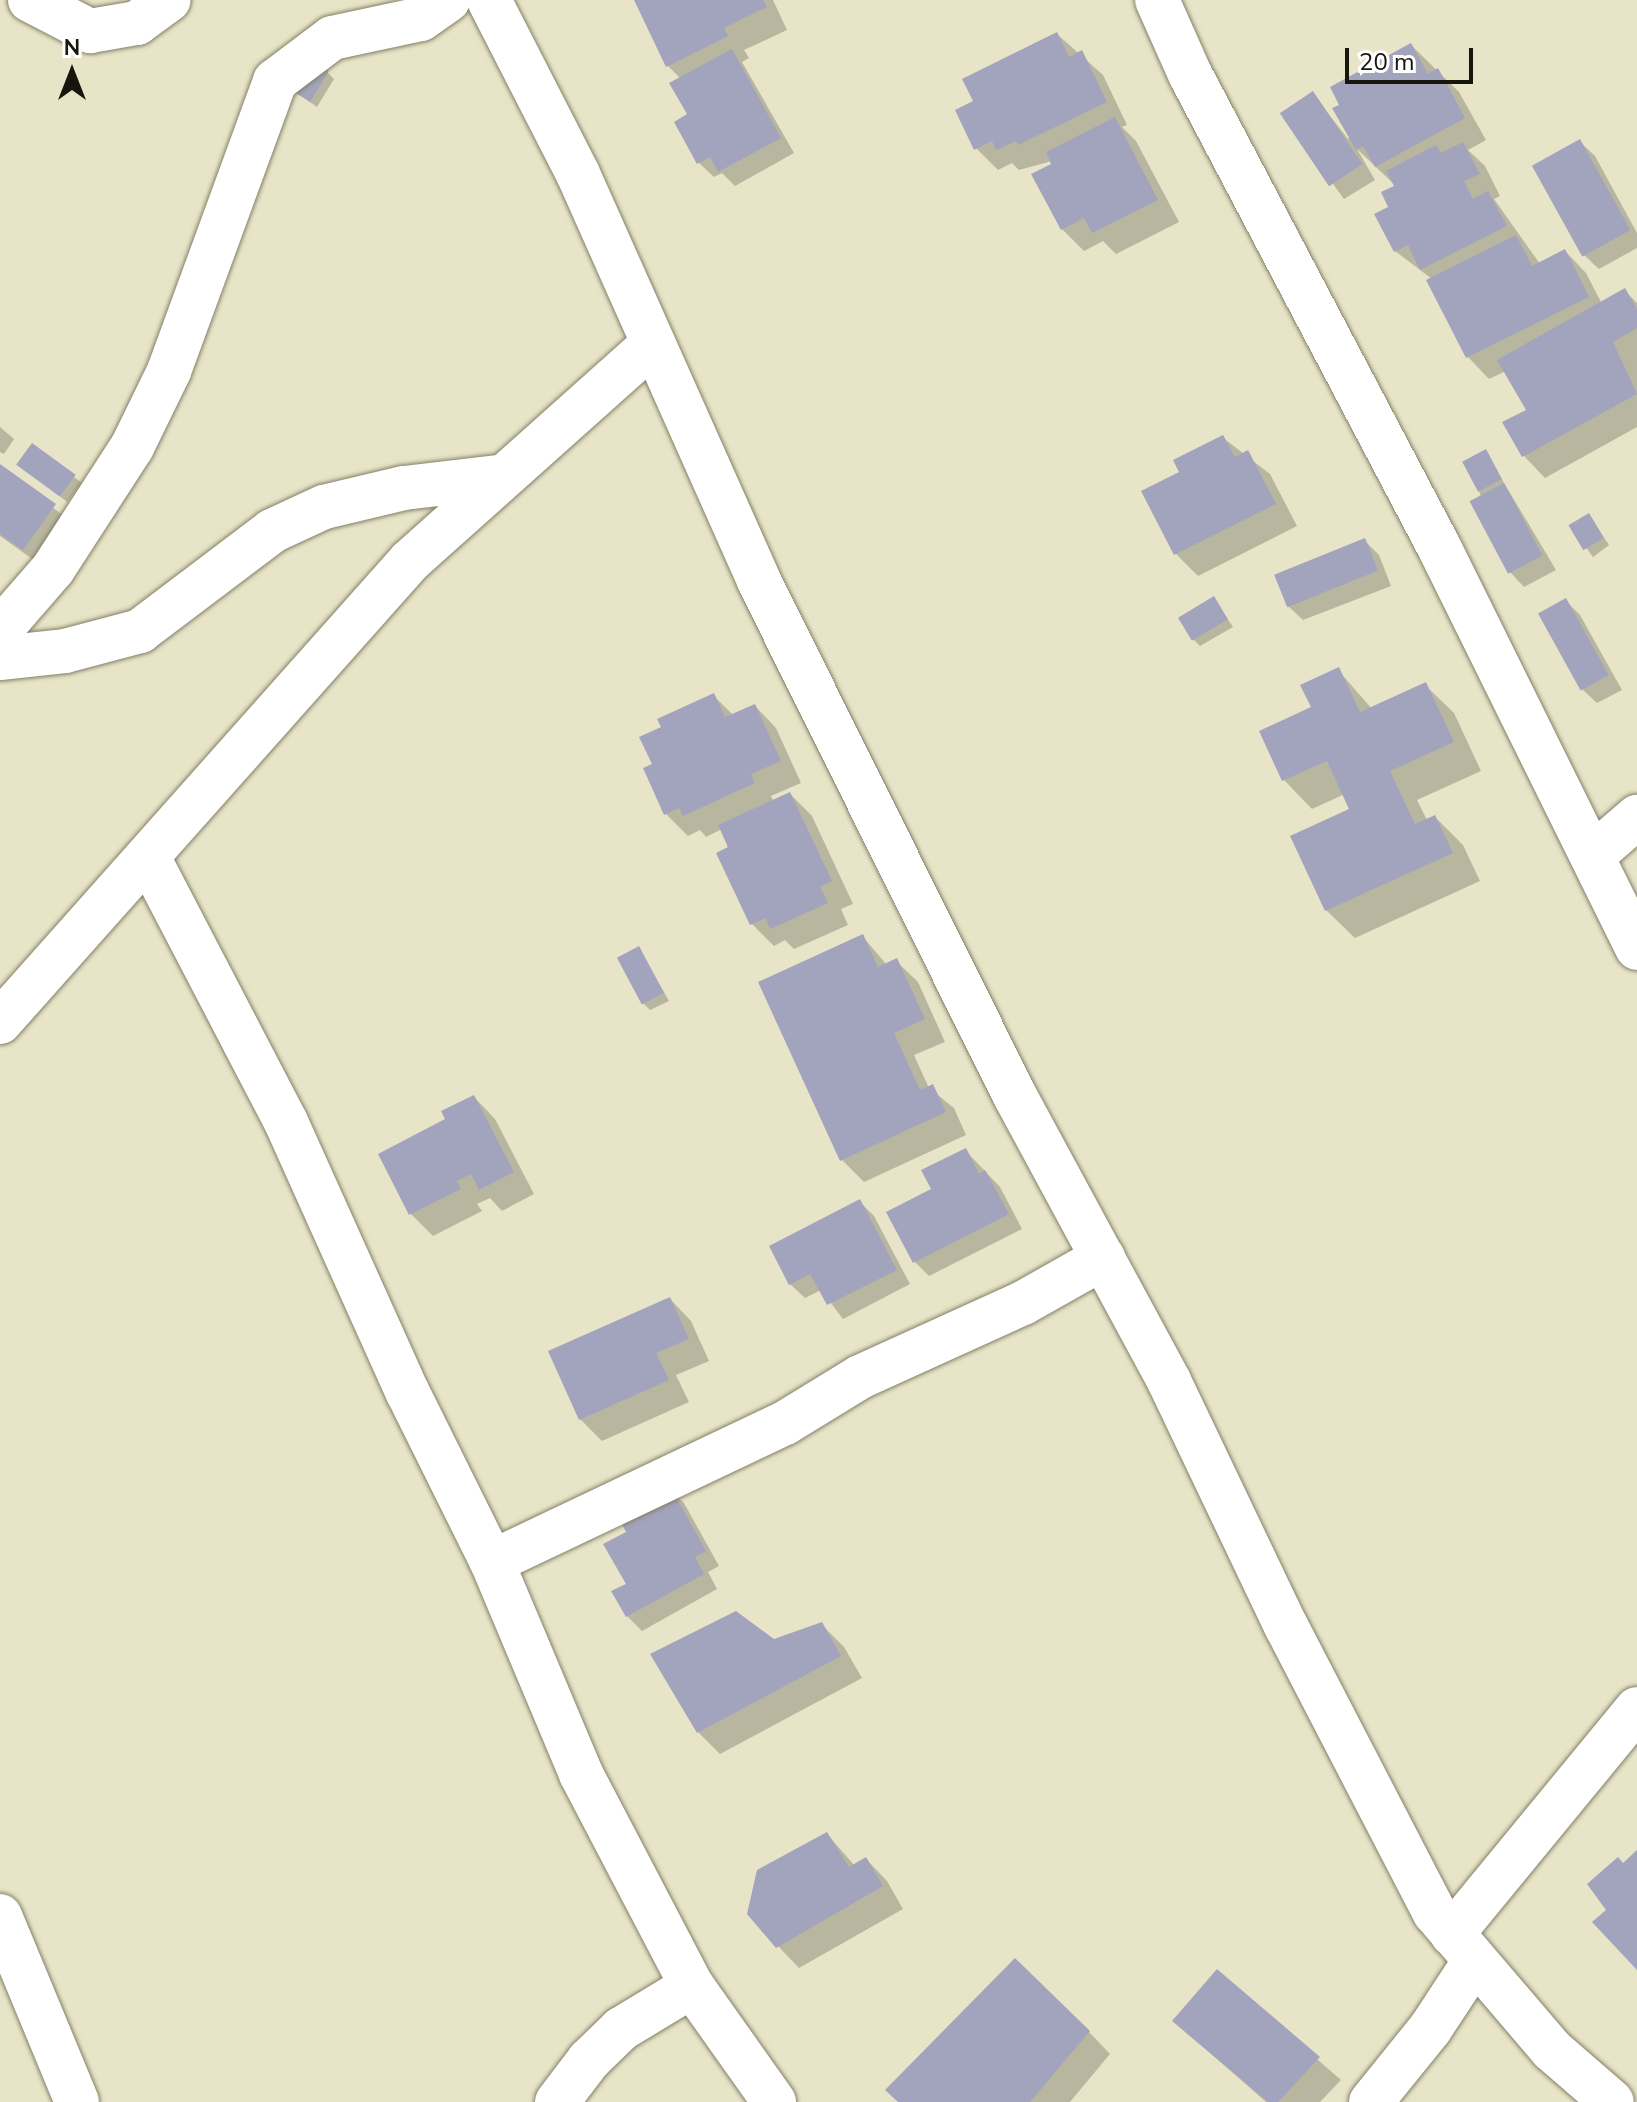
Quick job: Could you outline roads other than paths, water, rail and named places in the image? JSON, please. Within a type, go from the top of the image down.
[{"type":"street","points":[[30,0],[90,31],[137,23],[169,0]]},
{"type":"street","points":[[0,630],[53,569],[132,447],[169,371],[275,81],[332,38],[421,19],[448,0]]},
{"type":"street","points":[[489,0],[578,174],[759,581],[1015,1096],[1169,1381],[1286,1626],[1435,1913],[1552,2050],[1612,2102]]},
{"type":"street","points":[[1157,0],[1637,948]]},
{"type":"street","points":[[0,1022],[149,859],[281,701],[410,561],[499,477],[560,430],[652,345]]},
{"type":"street","points":[[0,658],[65,651],[140,631],[272,531],[324,507],[404,488],[499,477]]},
{"type":"street","points":[[1592,856],[1637,817]]},
{"type":"street","points":[[149,859],[286,1122],[408,1393],[492,1562],[581,1774],[692,1986],[774,2102]]},
{"type":"street","points":[[492,1562],[785,1423],[860,1377],[1023,1303],[1103,1258]]},
{"type":"street","points":[[1371,2102],[1430,2029],[1463,1948],[1637,1709]]},
{"type":"street","points":[[0,1916],[77,2102]]},
{"type":"street","points":[[557,2102],[621,2029],[692,1986]]}]
